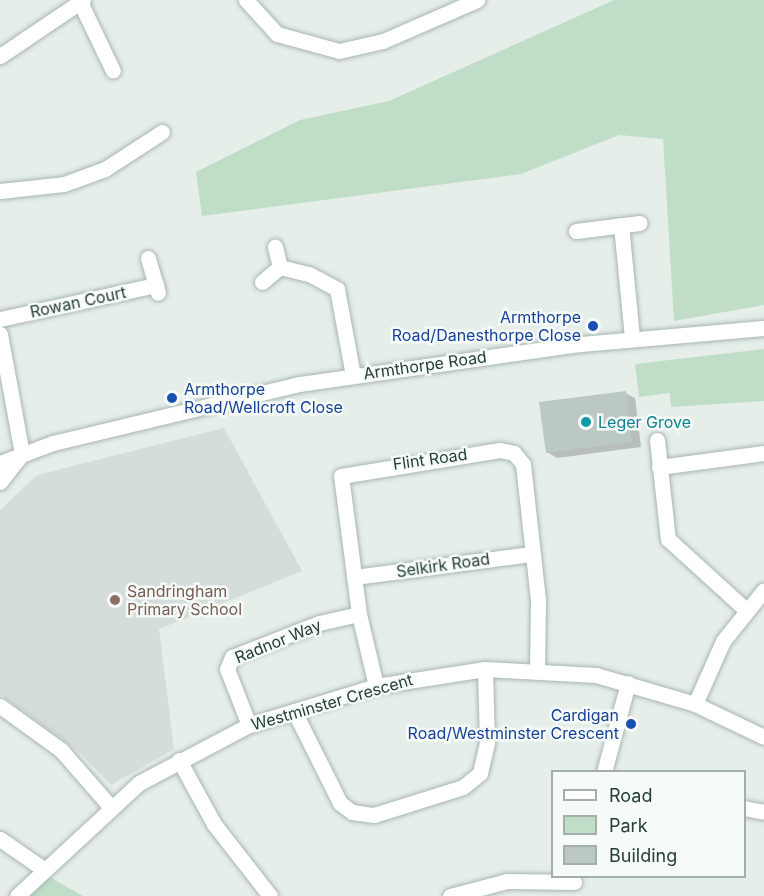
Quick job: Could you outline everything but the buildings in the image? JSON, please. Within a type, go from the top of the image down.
[{"type":"street","points":[[246,0],[278,34],[339,51],[383,41],[477,0]]},
{"type":"street","points":[[0,56],[81,1],[113,71]]},
{"type":"street","points":[[0,191],[64,184],[105,169],[162,132]]},
{"type":"street","points":[[576,231],[639,223]]},
{"type":"street","points":[[621,225],[632,338]]},
{"type":"street","points":[[275,248],[280,267]]},
{"type":"street","name":"Rowan Court","points":[[0,319],[157,290],[148,258]]},
{"type":"street","points":[[262,282],[280,267]]},
{"type":"street","points":[[280,267],[309,274],[337,289],[353,375]]},
{"type":"street","name":"Armthorpe Road","points":[[0,464],[22,454],[228,398],[353,375],[632,338],[764,328]]},
{"type":"street","points":[[0,334],[22,454],[0,482]]},
{"type":"street","points":[[657,440],[665,525],[674,549],[745,609]]},
{"type":"street","name":"Flint Road","points":[[376,686],[359,614],[344,472],[500,450],[514,453],[522,464],[532,554],[537,669]]},
{"type":"street","points":[[659,467],[764,453]]},
{"type":"street","name":"Selkirk Road","points":[[354,577],[532,554]]},
{"type":"street","points":[[695,704],[723,641],[745,609],[764,590]]},
{"type":"street","name":"Radnor Way","points":[[249,725],[227,669],[232,657],[319,623],[359,614]]},
{"type":"street","points":[[294,711],[340,803],[352,812],[374,815],[463,786],[480,773],[487,742],[485,669]]},
{"type":"street","name":"Westminster Crescent","points":[[17,896],[42,868],[109,805],[179,760],[249,725],[376,686],[485,669],[537,669],[628,683],[695,704],[764,737]]},
{"type":"street","points":[[604,770],[628,683]]},
{"type":"street","points":[[0,706],[67,755],[109,805]]},
{"type":"street","points":[[179,760],[214,824],[259,893]]},
{"type":"street","points":[[746,808],[764,812]]},
{"type":"street","points":[[0,839],[42,868]]},
{"type":"street","points":[[450,896],[507,881],[574,885]]},
{"type":"shaded area","name":"Sandringham Primary School","points":[[224,428],[302,571],[159,629],[174,749],[111,785],[79,752],[0,694],[0,510],[37,475]]},
{"type":"green space","points":[[614,0],[764,0],[764,305],[674,321],[663,139],[619,135],[521,174],[202,216],[196,172],[300,120],[389,101]]},
{"type":"green space","points":[[764,349],[764,401],[671,407],[670,393],[639,397],[635,364]]},
{"type":"green space","points":[[46,875],[83,896],[29,896]]},
{"type":"place","name":"Armthorpe Road/Danesthorpe Close","points":[[593,326]]},
{"type":"place","name":"Armthorpe Road/Wellcroft Close","points":[[172,398]]},
{"type":"place","name":"Leger Grove","points":[[586,422]]},
{"type":"place","name":"Sandringham Primary School","points":[[115,600]]},
{"type":"place","name":"Cardigan Road/Westminster Crescent","points":[[631,724]]}]
